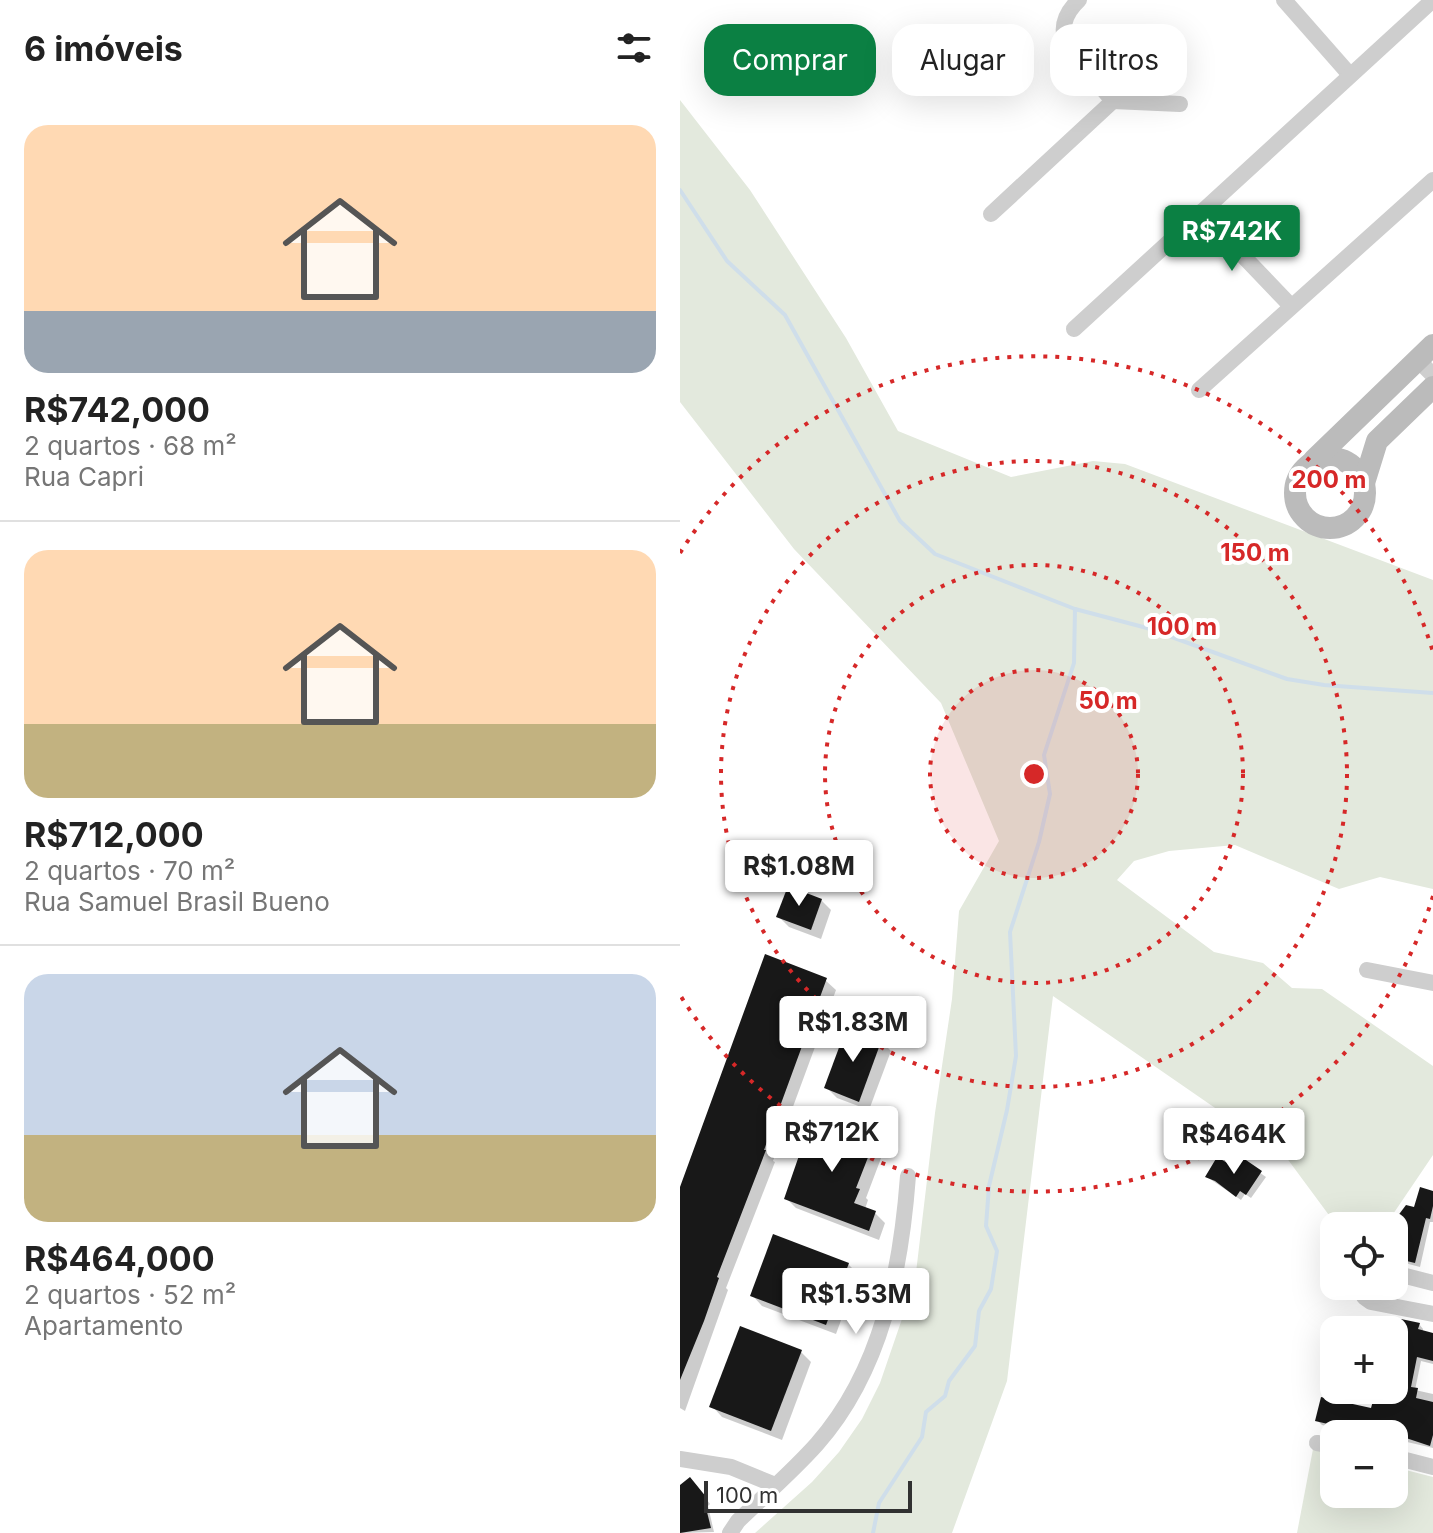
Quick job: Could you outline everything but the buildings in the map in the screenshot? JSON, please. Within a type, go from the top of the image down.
[{"type":"street","points":[[1079,0],[1066,17],[1064,39],[1113,101]]},
{"type":"street","points":[[1284,0],[1350,75]]},
{"type":"street","points":[[1074,329],[1433,0]]},
{"type":"street","points":[[991,214],[1113,101],[1180,104]]},
{"type":"street","points":[[1199,390],[1433,180]]},
{"type":"street","points":[[1201,212],[1291,306]]},
{"type":"street","points":[[1428,360],[1303,468],[1296,480],[1294,493],[1296,506],[1304,518],[1328,528],[1341,527],[1353,520],[1365,496],[1364,483],[1373,451],[1384,433],[1433,387]]},
{"type":"street","points":[[1314,460],[1329,457],[1344,460],[1356,469],[1364,483]]},
{"type":"street","points":[[1367,970],[1433,983]]},
{"type":"street","points":[[730,1533],[817,1444],[858,1383],[888,1311],[904,1230],[908,1176]]},
{"type":"street","points":[[1408,1277],[1433,1283]]},
{"type":"street","points":[[1368,1300],[1433,1314]]},
{"type":"street","points":[[680,1459],[731,1467],[775,1485]]},
{"type":"street","points":[[1408,1461],[1433,1467]]},
{"type":"shaded area","points":[[680,100],[750,190],[846,338],[898,431],[1011,477],[1093,461],[1125,464],[1433,580],[1433,889],[1380,877],[1339,889],[1235,845],[1169,851],[1134,861],[1117,880],[1214,952],[1263,963],[1292,988],[1322,989],[1433,1066],[1433,1155],[1394,1212],[1327,1212],[1286,1157],[1053,996],[1007,1381],[952,1533],[755,1533],[812,1482],[839,1452],[862,1419],[880,1383],[915,1281],[952,999],[959,911],[999,841],[941,703],[794,549],[680,402]]},
{"type":"shaded area","points":[[1313,1449],[1320,1450],[1320,1508],[1408,1508],[1408,1471],[1433,1477],[1433,1533],[1297,1533]]},
{"type":"waterway","points":[[680,190],[727,261],[785,315],[900,521],[935,554],[1075,609],[1147,628],[1287,679],[1324,685],[1433,693]]},
{"type":"waterway","points":[[873,1533],[879,1503],[922,1437],[926,1412],[945,1396],[949,1381],[975,1346],[979,1311],[991,1289],[997,1251],[986,1226],[989,1186],[1016,1056],[1010,932],[1039,842],[1050,794],[1044,755],[1074,663],[1075,609]]}]
